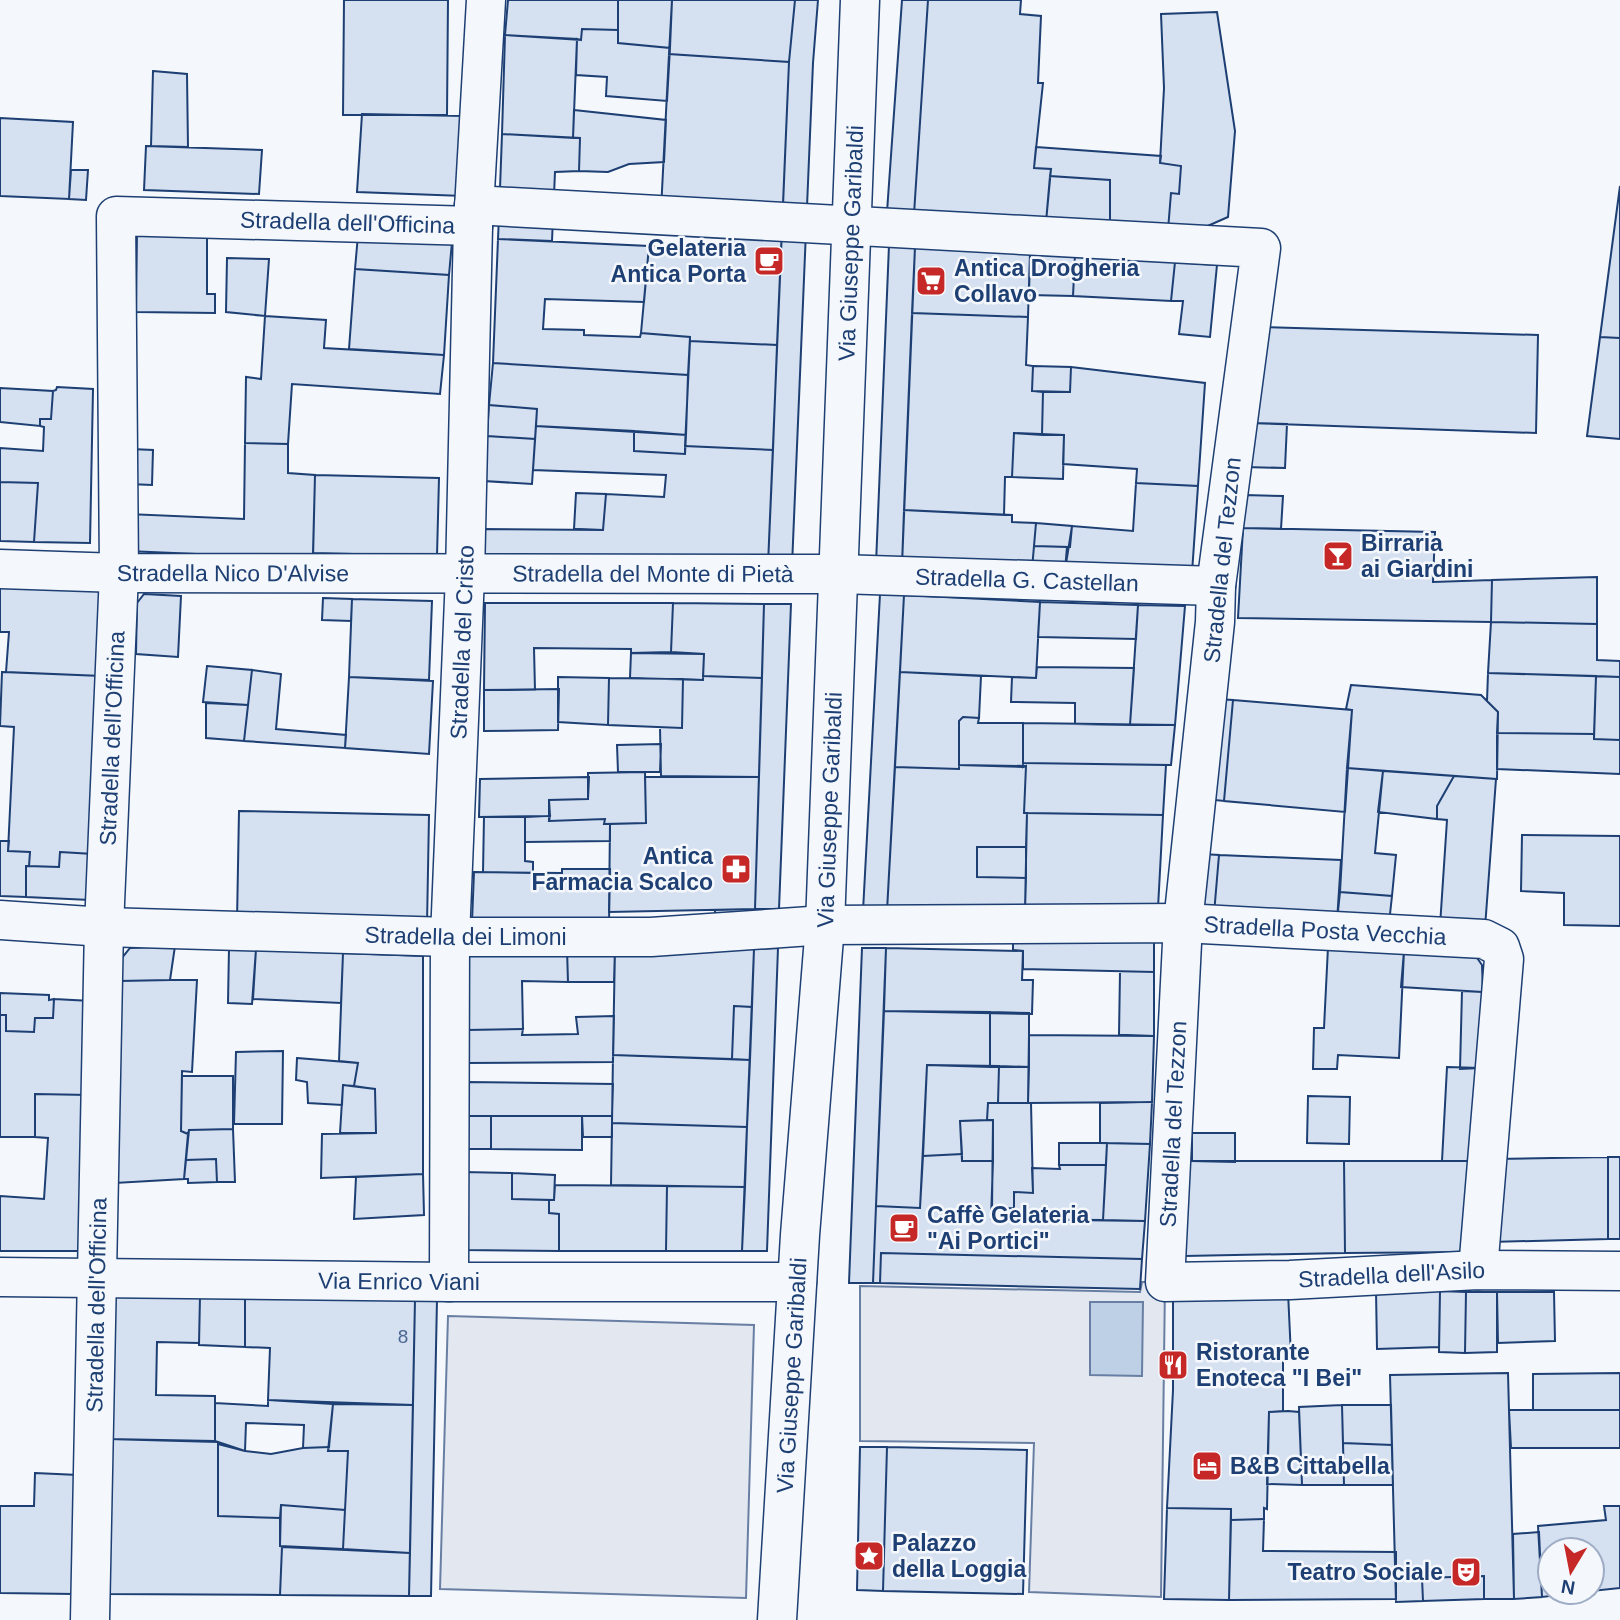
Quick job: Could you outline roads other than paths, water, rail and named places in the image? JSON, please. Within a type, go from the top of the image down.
[{"type":"street","name":"Stradella del Cristo","points":[[449,1282],[450,937],[465,575],[474,216],[486,0]]},
{"type":"street","name":"Via Giuseppe Garibaldi","points":[[777,1620],[797,1282],[825,925],[860,0]]},
{"type":"street","name":"Stradella dell'Officina","points":[[90,1620],[104,926],[119,573],[116,216],[474,216]]},
{"type":"street","points":[[474,216],[850,225]]},
{"type":"street","name":"Stradella del Tezzon","points":[[850,225],[1261,248],[1216,586],[1215,622],[1183,923],[1165,1282]]},
{"type":"street","name":"Stradella Nico D'Alvise","points":[[0,569],[119,573],[465,575]]},
{"type":"street","name":"Stradella del Monte di Pietà","points":[[465,575],[839,574]]},
{"type":"street","name":"Stradella G. Castellan","points":[[839,574],[1216,586]]},
{"type":"street","name":"Stradella dei Limoni","points":[[0,920],[450,937],[651,937],[825,925]]},
{"type":"street","name":"Stradella Posta Vecchia","points":[[825,925],[1183,923],[1484,939],[1500,947],[1504,959],[1478,1270]]},
{"type":"street","name":"Stradella dell'Asilo","points":[[1165,1282],[1290,1280],[1478,1270],[1620,1271]]},
{"type":"street","name":"Via Enrico Viani","points":[[0,1277],[449,1282],[797,1282]]},
{"type":"water","points":[[1090,1302],[1143,1302],[1142,1376],[1090,1375]]},
{"type":"place","name":"Gelateria Antica Porta","points":[[769,261]]},
{"type":"place","name":"Antica Drogheria Collavo","points":[[931,281]]},
{"type":"place","name":"Birraria ai Giardini","points":[[1338,556]]},
{"type":"place","name":"Antica Farmacia Scalco","points":[[736,869]]},
{"type":"place","name":"Caffè Gelateria \"Ai Portici\"","points":[[904,1228]]},
{"type":"place","name":"Ristorante Enoteca \"I Bei\"","points":[[1173,1365]]},
{"type":"place","name":"B&B Cittabella","points":[[1207,1466]]},
{"type":"place","name":"Palazzo della Loggia","points":[[869,1556]]},
{"type":"place","name":"Teatro Sociale","points":[[1466,1572]]}]
